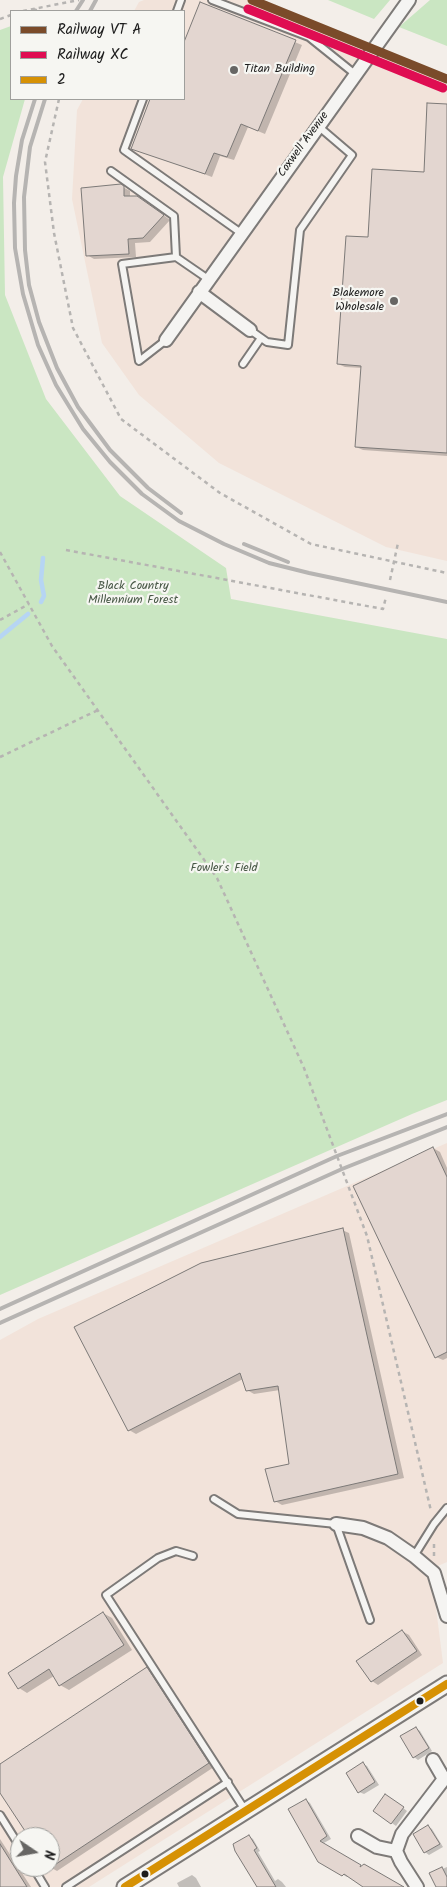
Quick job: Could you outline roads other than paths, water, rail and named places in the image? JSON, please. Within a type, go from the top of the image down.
[{"type":"street","name":"Coxwell Avenue","points":[[166,340],[240,233],[409,0]]},
{"type":"street","points":[[199,292],[250,330]]},
{"type":"street","points":[[336,1524],[364,1528],[388,1538],[414,1556],[434,1573],[447,1616]]},
{"type":"street","points":[[125,1887],[447,1684]]},
{"type":"street","points":[[417,1887],[396,1851],[402,1834],[446,1779],[433,1760]]},
{"type":"street","points":[[358,1836],[378,1847],[396,1851]]},
{"type":"lane","points":[[212,0],[309,37],[355,74]]},
{"type":"lane","points":[[143,100],[124,150],[240,233]]},
{"type":"lane","points":[[250,330],[267,342],[288,344],[300,230],[352,155],[318,126]]},
{"type":"lane","points":[[112,172],[174,216],[176,257]]},
{"type":"lane","points":[[166,340],[139,361],[122,264],[176,257],[208,279]]},
{"type":"lane","points":[[244,364],[261,338]]},
{"type":"lane","points":[[214,1499],[238,1514],[336,1524],[370,1620]]},
{"type":"lane","points":[[414,1556],[434,1524],[447,1508]]},
{"type":"lane","points":[[193,1556],[176,1551],[158,1558],[106,1595],[246,1811]]},
{"type":"lane","points":[[66,1887],[228,1782]]},
{"type":"lane","points":[[0,1815],[10,1831]]},
{"type":"waterway","points":[[41,602],[44,596],[41,580],[43,558]]},
{"type":"waterway","points":[[0,637],[28,614]]},
{"type":"railway","points":[[77,10],[83,0]]},
{"type":"railway","points":[[91,10],[96,0]]},
{"type":"railway","points":[[35,100],[22,140],[14,203],[15,248],[23,294],[38,345],[56,385],[83,429],[110,462],[142,494],[179,521],[224,544],[269,563],[447,602]]},
{"type":"railway","points":[[45,100],[30,147],[24,197],[25,250],[29,285],[39,322],[57,368],[78,407],[110,450],[148,488],[181,513]]},
{"type":"railway","points":[[244,544],[288,562]]},
{"type":"railway","points":[[0,1309],[337,1156],[447,1114]]},
{"type":"railway","points":[[0,1323],[342,1169],[447,1127]]},
{"type":"rail line","name":"XC","points":[[248,9],[443,88]]},
{"type":"place","name":"Titan Building","points":[[234,70]]},
{"type":"place","name":"Blakemore Wholesale","points":[[394,301]]},
{"type":"park label","name":"Black Country Millennium Forest","points":[[133,594]]},
{"type":"park label","name":"Fowler's Field","points":[[224,869]]}]
